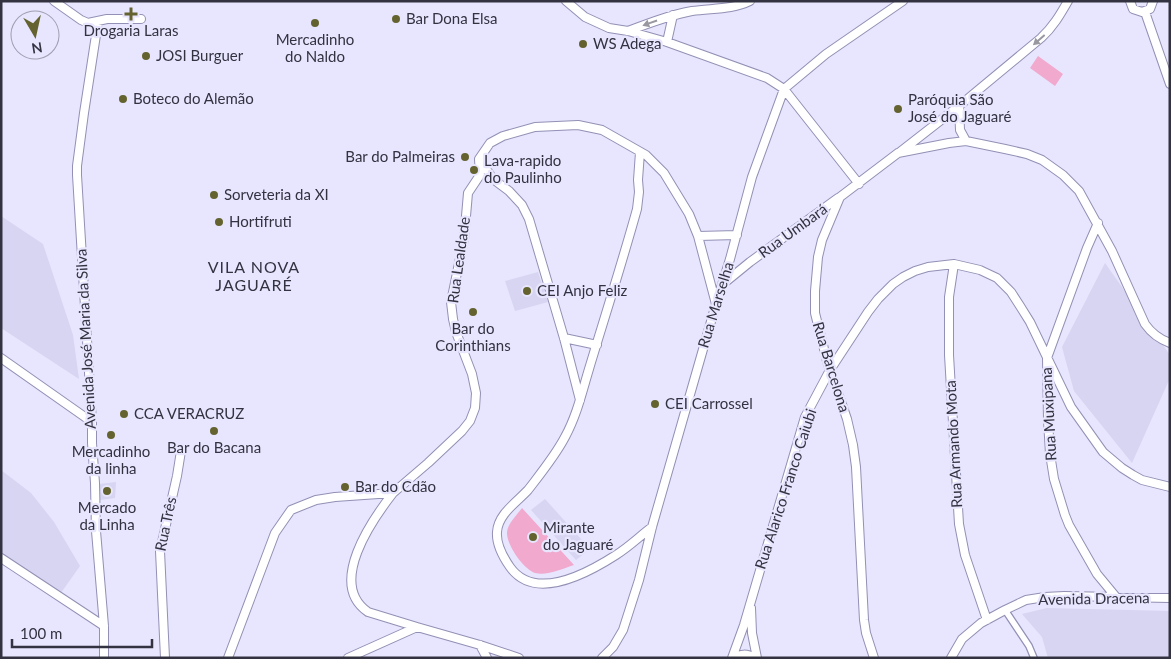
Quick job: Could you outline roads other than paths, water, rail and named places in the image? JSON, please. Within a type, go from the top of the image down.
[{"type":"street","points":[[54,1],[88,23],[141,18]]},
{"type":"street","points":[[566,1],[585,17],[609,28],[628,31],[667,42],[767,78],[784,89],[859,184]]},
{"type":"street","points":[[628,31],[673,15],[709,8],[736,7],[750,1]]},
{"type":"street","points":[[784,89],[826,54],[903,1]]},
{"type":"street","points":[[840,197],[959,106],[1048,32],[1061,15],[1068,1]]},
{"type":"street","points":[[1130,1],[1131,6],[1136,11],[1142,12],[1150,9],[1153,1]]},
{"type":"street","points":[[1145,12],[1170,84]]},
{"type":"street","points":[[667,42],[673,15]]},
{"type":"street","name":"Avenida José Maria da Silva","points":[[98,22],[77,166],[92,422],[96,532],[104,626],[104,658]]},
{"type":"street","name":"Rua Marselha","points":[[602,658],[613,648],[623,630],[639,580],[652,527],[737,235],[752,177],[784,89]]},
{"type":"street","points":[[959,106],[960,130],[966,141]]},
{"type":"street","name":"Rua Lealdade","points":[[417,627],[368,612],[364,609],[356,598],[352,587],[353,561],[374,521],[392,493],[462,431],[470,421],[475,408],[476,393],[472,374],[456,332],[451,302],[464,239],[468,193],[480,175],[479,160],[490,143],[503,136],[535,128],[578,124],[602,130],[646,155],[664,173],[689,214],[698,236],[716,304]]},
{"type":"street","points":[[898,154],[966,141],[1027,154],[1042,160],[1063,175],[1079,191],[1112,251],[1145,324],[1150,332],[1170,343]]},
{"type":"street","points":[[640,152],[637,209],[576,414],[560,446],[523,496],[502,518],[497,533],[500,549],[512,569],[524,580],[536,583],[557,582],[588,571],[617,554],[652,527]]},
{"type":"street","points":[[479,160],[493,179],[509,191],[522,205],[529,219],[580,400]]},
{"type":"street","name":"Rua Umbará","points":[[723,284],[750,262],[840,197]]},
{"type":"street","name":"Rua Barcelona","points":[[840,197],[822,240],[818,257],[814,291],[815,313],[853,445],[856,467],[864,620],[874,658]]},
{"type":"street","name":"Rua Muxipana","points":[[1098,223],[1047,358],[1050,454],[1054,479],[1069,525],[1097,574],[1116,597]]},
{"type":"street","points":[[698,236],[737,235]]},
{"type":"street","name":"Rua Alarico Franco Caiubi","points":[[733,658],[806,417],[830,370],[868,312],[893,284],[915,271],[928,267],[954,264],[980,270],[996,278],[1011,292],[1030,322],[1071,407],[1103,452],[1122,468],[1142,480],[1170,487]]},
{"type":"street","name":"Rua Armando Mota","points":[[954,264],[949,297],[949,355],[959,524],[965,555],[986,620]]},
{"type":"street","points":[[564,338],[597,346]]},
{"type":"street","points":[[1,358],[92,422]]},
{"type":"street","name":"Rua Três","points":[[165,658],[160,551],[181,451]]},
{"type":"street","points":[[228,658],[275,533],[290,510],[316,500],[392,493]]},
{"type":"street","points":[[1,558],[104,626]]},
{"type":"street","name":"Avenida Dracena","points":[[951,658],[962,640],[986,620],[1026,600],[1064,596],[1170,598]]},
{"type":"street","points":[[733,658],[745,654],[756,658],[752,633],[751,601]]},
{"type":"street","points":[[1005,610],[1034,658]]},
{"type":"street","points":[[348,658],[417,627],[519,658]]},
{"type":"street","points":[[480,645],[487,658]]},
{"type":"place","name":"Drogaria Laras","points":[[131,14]]},
{"type":"place","name":"Bar Dona Elsa","points":[[396,19]]},
{"type":"place","name":"Mercadinho do Naldo","points":[[315,23]]},
{"type":"place","name":"WS Adega","points":[[583,44]]},
{"type":"place","name":"JOSI Burguer","points":[[146,56]]},
{"type":"place","name":"Boteco do Alemão","points":[[123,99]]},
{"type":"place","name":"Paróquia São José do Jaguaré","points":[[898,109]]},
{"type":"place","name":"Bar do Palmeiras","points":[[465,157]]},
{"type":"place","name":"Lava-rapido do Paulinho","points":[[474,170]]},
{"type":"place","name":"Sorveteria da XI","points":[[214,195]]},
{"type":"place","name":"Hortifruti","points":[[219,222]]},
{"type":"place","name":"CEI Anjo Feliz","points":[[527,291]]},
{"type":"place","name":"Bar do Corinthians","points":[[473,312]]},
{"type":"place","name":"CEI Carrossel","points":[[655,404]]},
{"type":"place","name":"CCA VERACRUZ","points":[[124,414]]},
{"type":"place","name":"Bar do Bacana","points":[[214,431]]},
{"type":"place","name":"Mercadinho da linha","points":[[111,435]]},
{"type":"place","name":"Bar do Cdão","points":[[345,487]]},
{"type":"place","name":"Mercado da Linha","points":[[107,491]]},
{"type":"place","name":"Mirante do Jaguaré","points":[[533,537]]},
{"type":"district","name":"VILA NOVA JAGUARÉ","points":[[254,276]]}]
